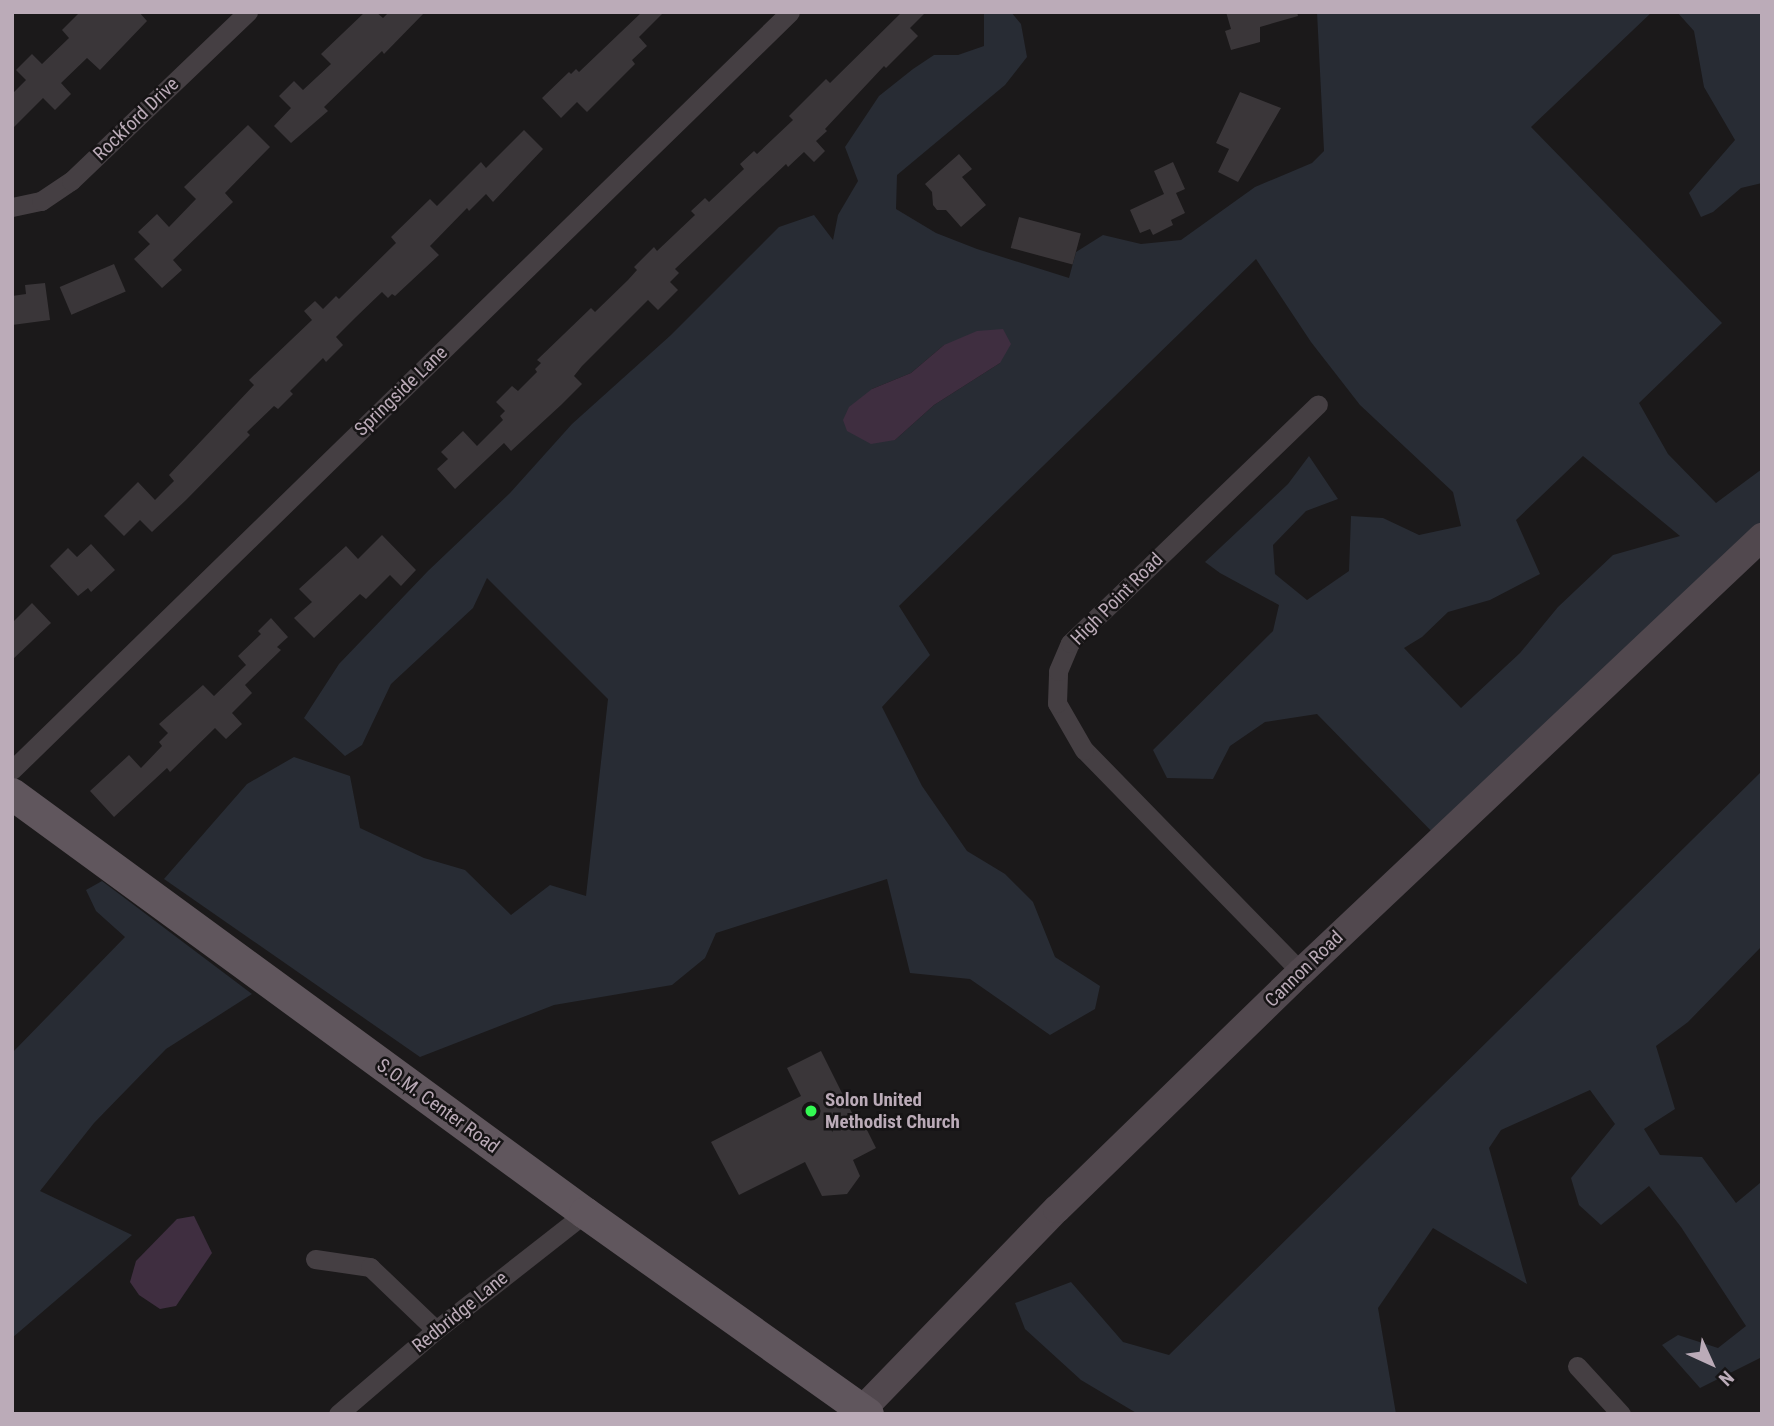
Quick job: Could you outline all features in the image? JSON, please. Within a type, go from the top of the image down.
[{"type":"main road","name":"Cannon Road","points":[[863,1413],[1057,1209],[1301,972],[1762,537]]},
{"type":"main road","name":"S.O.M. Center Road","points":[[12,794],[863,1413]]},
{"type":"street","name":"Rockford Drive","points":[[12,207],[41,201],[71,181],[248,12]]},
{"type":"street","name":"Springside Lane","points":[[12,770],[790,12]]},
{"type":"street","name":"High Point Road","points":[[1301,972],[1084,750],[1058,703],[1058,671],[1070,643],[1318,404]]},
{"type":"street","name":"Redbridge Lane","points":[[338,1414],[436,1330],[585,1213]]},
{"type":"street","points":[[315,1259],[370,1267],[436,1330]]},
{"type":"street","points":[[1577,1366],[1621,1414]]},
{"type":"shaded area","points":[[984,12],[1011,12],[1021,24],[1027,57],[1005,85],[897,175],[896,209],[936,233],[1069,278],[1076,252],[1103,235],[1141,244],[1181,240],[1255,187],[1312,163],[1324,151],[1317,12],[1652,12],[1531,127],[1722,323],[1639,403],[1668,454],[1716,503],[1762,469],[1762,521],[1513,763],[1440,840],[1317,714],[1265,722],[1230,746],[1213,779],[1167,778],[1153,750],[1273,631],[1279,605],[1205,562],[1288,484],[1309,456],[1338,499],[1306,511],[1273,545],[1275,574],[1307,600],[1349,571],[1351,516],[1383,518],[1419,535],[1461,526],[1453,492],[1360,405],[1311,342],[1256,259],[899,606],[930,655],[882,707],[922,786],[967,851],[1005,874],[1033,902],[1055,957],[1100,986],[1095,1009],[1050,1035],[970,979],[910,973],[887,879],[716,933],[705,958],[672,985],[554,1005],[420,1057],[164,879],[247,784],[294,757],[350,776],[360,828],[424,858],[465,870],[511,915],[550,885],[586,896],[608,699],[487,578],[473,608],[391,684],[362,745],[345,756],[304,718],[339,664],[428,571],[510,493],[572,424],[671,335],[779,227],[814,215],[833,240],[838,215],[858,181],[845,147],[879,96],[934,55],[958,55],[984,46]],"holes":[[[944,345],[1000,363],[934,405],[895,440],[872,389],[911,373]],[[1583,456],[1680,536],[1613,555],[1558,607],[1520,653],[1461,708],[1404,648],[1422,637],[1448,612],[1490,600],[1540,574],[1516,520]]]},
{"type":"shaded area","points":[[1677,12],[1762,12],[1762,183],[1741,188],[1713,212],[1701,217],[1689,193],[1735,140],[1704,87],[1694,31]]},
{"type":"shaded area","points":[[1003,329],[1011,344],[1000,363],[934,405],[895,440],[871,444],[847,431],[843,420],[849,407],[872,389],[911,373],[944,345],[977,331]]},
{"type":"shaded area","points":[[1762,771],[1762,946],[1688,1022],[1656,1046],[1675,1109],[1644,1129],[1660,1155],[1702,1157],[1736,1203],[1760,1183],[1762,1185],[1762,1357],[1700,1388],[1662,1345],[1678,1335],[1718,1348],[1746,1326],[1681,1227],[1649,1186],[1601,1225],[1579,1205],[1571,1178],[1615,1124],[1590,1090],[1501,1130],[1489,1148],[1527,1284],[1433,1228],[1378,1308],[1396,1414],[1138,1414],[1081,1380],[1025,1329],[1015,1303],[1071,1282],[1123,1342],[1169,1355]]},
{"type":"shaded area","points":[[102,881],[252,994],[166,1049],[94,1123],[40,1191],[132,1235],[12,1338],[12,1053],[125,937],[96,911],[86,890]]},
{"type":"shaded area","points":[[194,1216],[212,1253],[176,1306],[160,1309],[139,1295],[130,1282],[136,1261],[177,1219]]},
{"type":"building","points":[[80,12],[139,12],[147,21],[100,70],[87,58],[61,83],[71,94],[55,110],[43,98],[12,129],[12,94],[26,80],[16,70],[32,54],[42,64],[69,38],[62,30]]},
{"type":"building","points":[[365,12],[376,12],[383,18],[389,12],[425,12],[384,54],[382,51],[324,107],[328,111],[291,143],[274,126],[291,108],[279,96],[294,81],[303,90],[331,64],[321,54]]},
{"type":"building","points":[[642,12],[664,12],[639,37],[647,46],[632,60],[635,64],[587,112],[577,102],[561,118],[542,98],[569,72],[571,74],[576,69],[579,72]]},
{"type":"building","points":[[902,12],[926,12],[910,28],[918,36],[886,68],[884,66],[825,129],[827,131],[816,141],[825,151],[814,162],[804,152],[788,167],[786,164],[675,269],[679,273],[670,282],[678,290],[658,310],[648,300],[582,366],[574,376],[582,384],[561,405],[511,451],[504,443],[455,489],[437,469],[448,459],[441,452],[463,431],[477,446],[503,420],[500,416],[505,411],[496,402],[512,386],[518,391],[537,372],[535,369],[541,363],[537,360],[591,308],[595,312],[628,280],[637,270],[634,267],[654,247],[657,251],[695,215],[691,211],[705,198],[709,202],[744,169],[740,164],[754,151],[757,154],[793,120],[789,116],[826,79],[830,83]]},
{"type":"building","points":[[1226,12],[1297,12],[1298,16],[1260,27],[1260,42],[1231,50],[1225,31],[1231,29]]},
{"type":"building","points":[[1240,92],[1281,108],[1238,182],[1218,172],[1229,149],[1216,143]]},
{"type":"building","points":[[248,125],[270,147],[225,193],[233,202],[173,260],[182,270],[162,288],[134,259],[150,244],[138,232],[157,214],[169,227],[196,199],[184,187]]},
{"type":"building","points":[[524,130],[543,149],[493,202],[486,194],[469,211],[467,208],[430,246],[439,255],[395,296],[392,294],[388,298],[382,292],[356,317],[336,337],[343,345],[326,362],[323,358],[290,391],[293,394],[278,409],[274,406],[247,432],[250,435],[152,532],[140,520],[124,536],[104,516],[138,482],[155,500],[174,481],[169,475],[254,385],[249,380],[312,320],[304,311],[315,301],[323,309],[336,296],[339,299],[396,243],[391,237],[430,199],[437,206],[481,162],[486,168]]},
{"type":"building","points":[[959,154],[972,169],[962,177],[986,205],[961,227],[946,210],[937,210],[933,205],[932,192],[925,184]]},
{"type":"building","points":[[1173,162],[1185,189],[1176,193],[1185,213],[1171,220],[1173,225],[1153,235],[1150,229],[1140,233],[1130,210],[1164,194],[1154,171]]},
{"type":"building","points":[[1019,217],[1081,234],[1073,264],[1011,248]]},
{"type":"building","points":[[114,264],[126,292],[71,315],[60,287]]},
{"type":"building","points":[[45,283],[50,320],[12,325],[12,296],[26,294],[25,285]]},
{"type":"building","points":[[382,535],[416,570],[401,586],[390,575],[366,599],[360,594],[314,638],[294,618],[312,602],[299,589],[346,546],[358,559]]},
{"type":"building","points":[[91,544],[115,570],[91,592],[88,588],[78,596],[50,566],[68,548],[77,557]]},
{"type":"building","points":[[32,603],[51,623],[12,660],[12,623]]},
{"type":"building","points":[[271,618],[288,637],[277,647],[281,650],[245,685],[252,693],[232,713],[242,724],[226,739],[215,728],[170,772],[167,768],[114,817],[90,791],[129,755],[141,768],[162,746],[159,742],[168,733],[159,724],[203,685],[214,696],[246,665],[238,656],[261,634],[258,631]]},
{"type":"building","name":"Solon United Methodist Church","points":[[821,1051],[860,1129],[865,1126],[876,1148],[853,1160],[860,1176],[847,1194],[822,1196],[805,1162],[739,1195],[711,1142],[801,1096],[787,1068]]},
{"type":"place","name":"Solon United Methodist Church","points":[[811,1111]]}]
